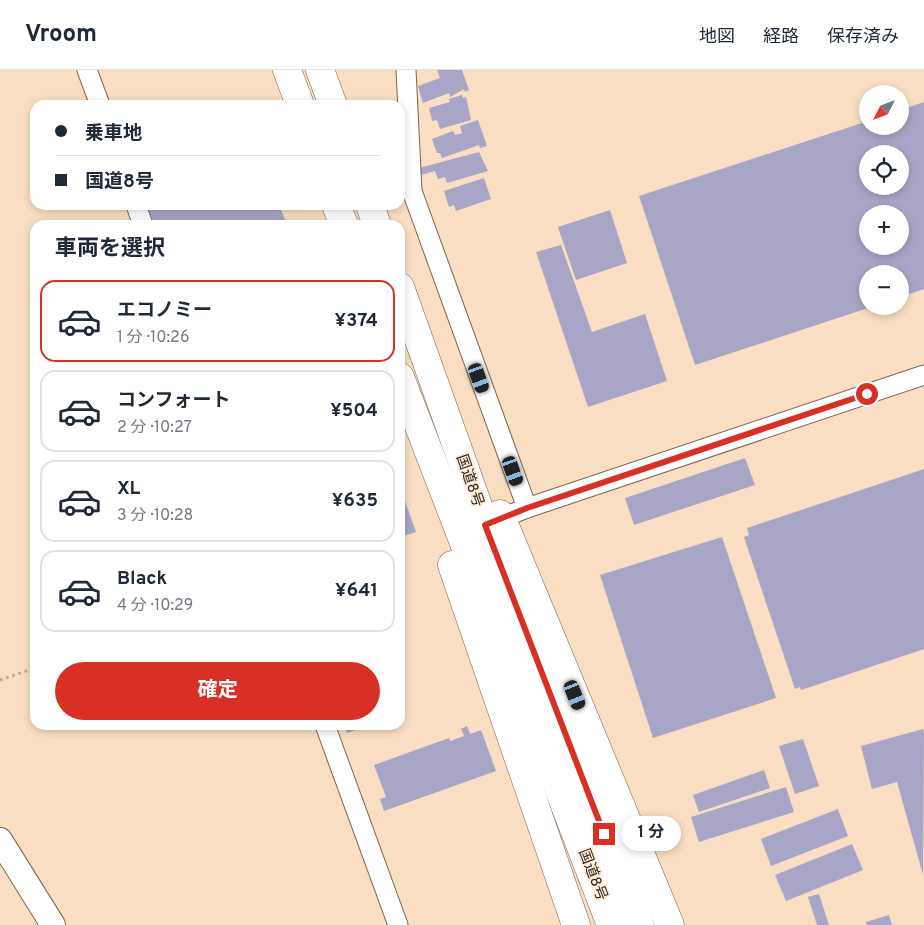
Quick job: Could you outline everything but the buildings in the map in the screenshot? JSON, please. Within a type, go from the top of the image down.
[{"type":"highway","points":[[287,70],[298,100]]},
{"type":"highway","points":[[320,70],[331,100]]},
{"type":"highway","points":[[405,302],[493,522],[670,925]]},
{"type":"highway","name":"国道8号","points":[[405,391],[611,925]]},
{"type":"highway","points":[[405,426],[576,925]]},
{"type":"highway","name":"国道8号","points":[[493,522],[506,581],[640,925]]},
{"type":"street","points":[[87,70],[98,100]]},
{"type":"street","points":[[406,70],[412,191],[527,508]]},
{"type":"street","points":[[493,522],[527,508],[924,375]]},
{"type":"street","points":[[327,730],[398,925]]},
{"type":"street","points":[[0,840],[53,925]]},
{"type":"path","points":[[0,680],[30,670]]},
{"type":"route","points":[[604,834],[485,525],[527,508],[867,394]]}]
